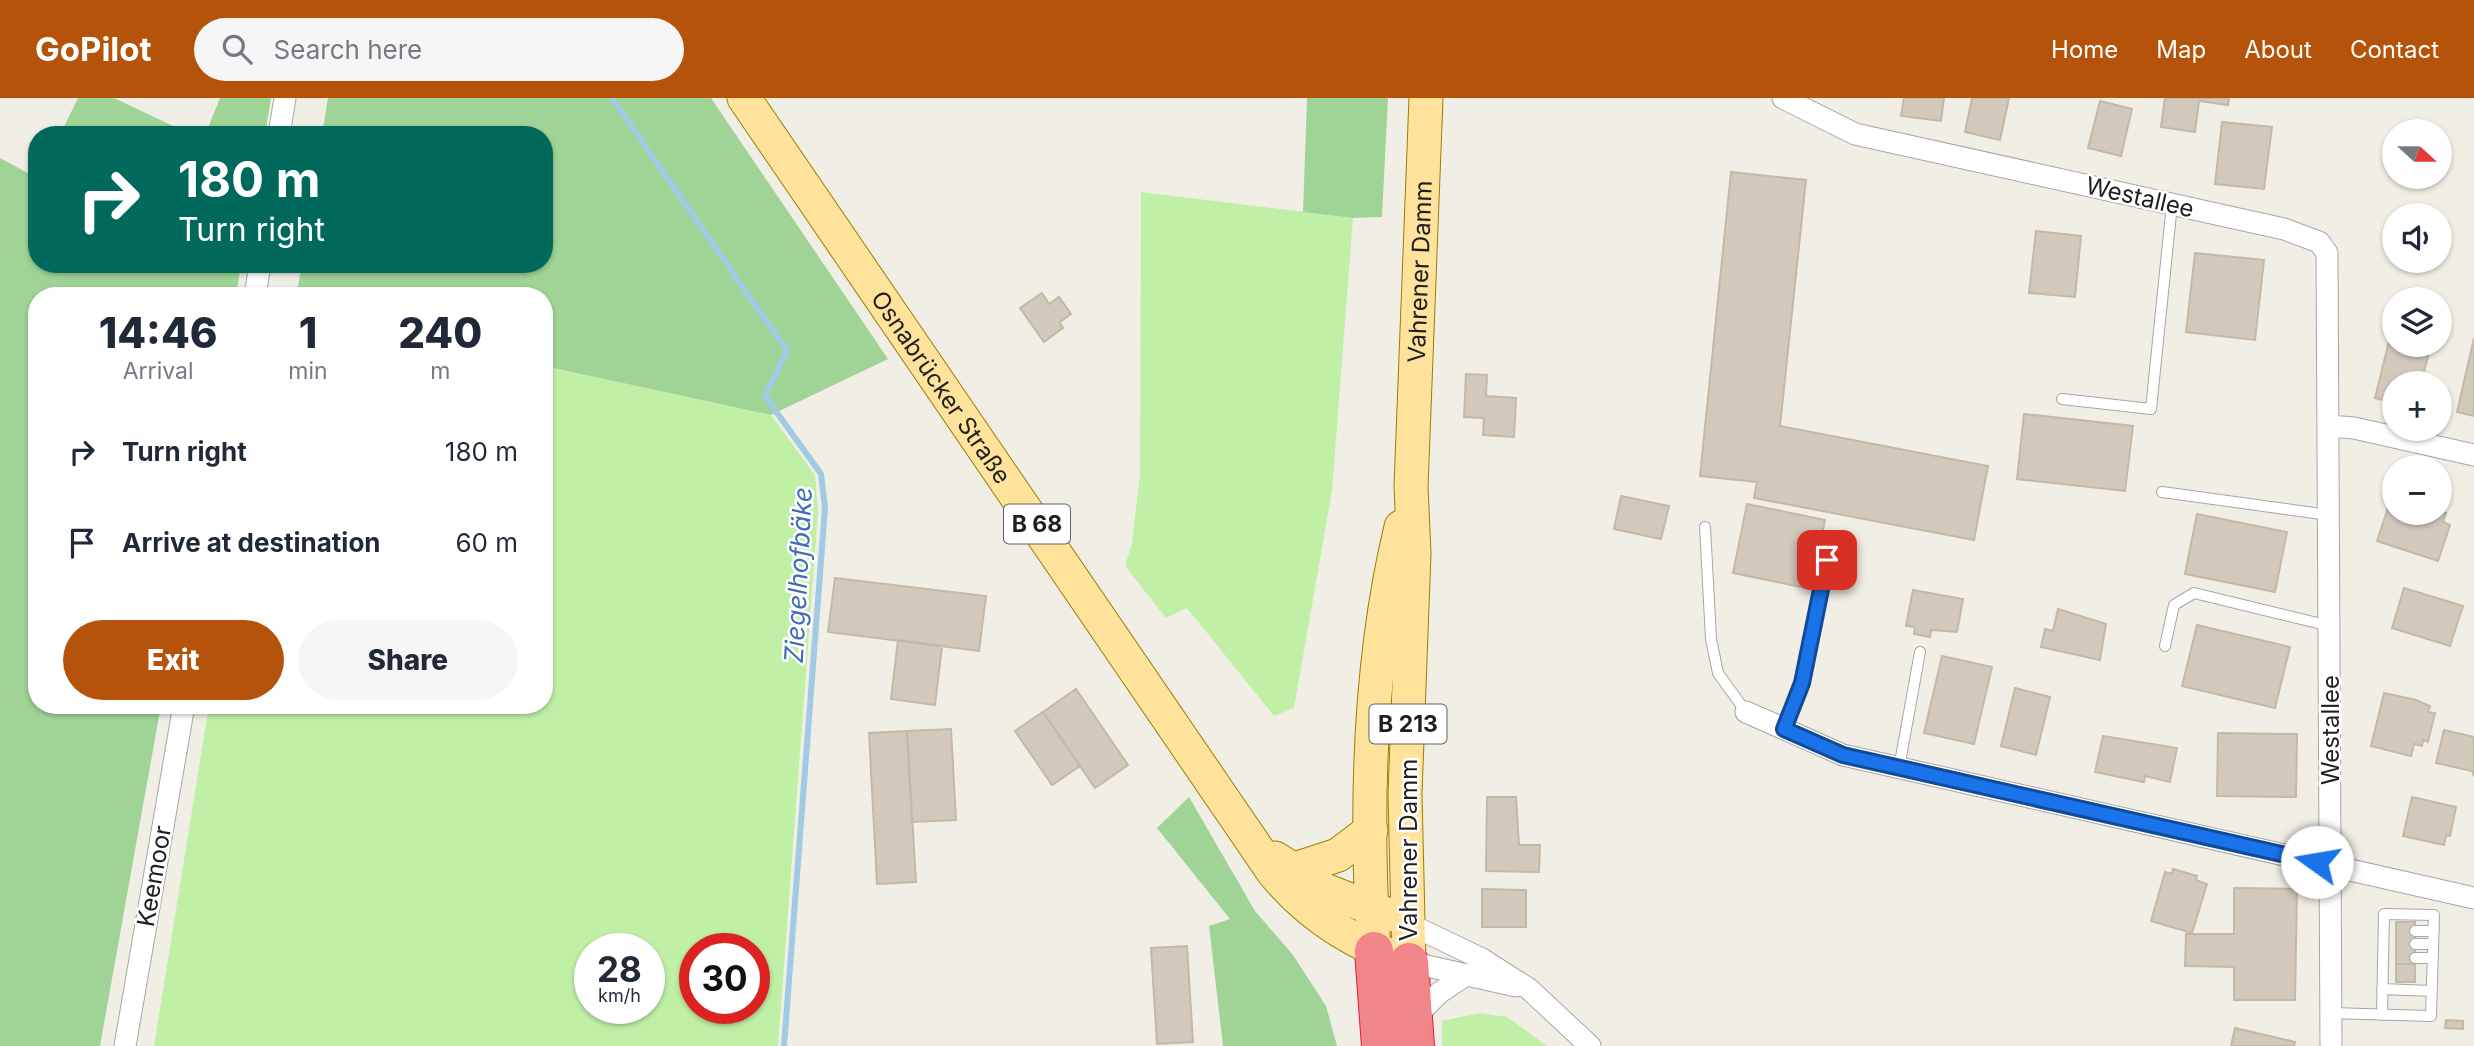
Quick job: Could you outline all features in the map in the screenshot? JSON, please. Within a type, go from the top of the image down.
[{"type":"highway","name":"B 213","points":[[1391,956],[1414,1032]]},
{"type":"highway","name":"B 213","points":[[1381,1046],[1391,956]]},
{"type":"main road","name":"Osnabrücker Straße","points":[[744,98],[1212,783],[1259,847],[1273,872],[1306,909],[1391,956]]},
{"type":"main road","name":"Vahrener Damm","points":[[1391,956],[1407,923],[1405,794],[1414,552],[1411,487],[1426,98]]},
{"type":"main road","name":"Vahrener Damm","points":[[1391,956],[1371,908],[1378,650],[1387,587],[1411,487]]},
{"type":"main road","points":[[1292,870],[1338,855],[1371,831]]},
{"type":"main road","name":"Osnabrücker Straße","points":[[1259,847],[1325,890],[1407,923]]},
{"type":"street","points":[[280,126],[285,98]]},
{"type":"street","name":"Westallee","points":[[1783,98],[1855,134],[2284,229],[2319,242],[2328,253],[2331,1046]]},
{"type":"street","points":[[2329,426],[2354,428],[2474,456]]},
{"type":"street","points":[[1746,712],[1843,755],[2474,898]]},
{"type":"street","name":"Keemoor","points":[[125,1046],[182,714]]},
{"type":"street","points":[[1407,923],[1482,958],[1529,989],[1590,1046]]},
{"type":"street","points":[[1391,956],[1529,989]]},
{"type":"street","points":[[1414,1032],[1439,993],[1466,975]]},
{"type":"lane","points":[[2062,399],[2151,408],[2172,204]]},
{"type":"lane","points":[[2162,492],[2329,515]]},
{"type":"lane","points":[[1705,527],[1711,639],[1718,673],[1746,712]]},
{"type":"lane","points":[[1784,729],[1802,683],[1827,560]]},
{"type":"lane","points":[[2165,646],[2174,605],[2194,593],[2330,626]]},
{"type":"lane","points":[[1899,768],[1920,652]]},
{"type":"lane","points":[[2331,1013],[2382,1015],[2431,1016],[2434,915],[2384,914],[2382,1015]]},
{"type":"lane","points":[[2384,930],[2397,930]]},
{"type":"lane","points":[[2415,930],[2434,931]]},
{"type":"lane","points":[[2383,943],[2396,943]]},
{"type":"lane","points":[[2415,944],[2433,944]]},
{"type":"lane","points":[[2383,957],[2396,957]]},
{"type":"lane","points":[[2415,958],[2433,958]]},
{"type":"lane","points":[[2382,989],[2432,990]]},
{"type":"green space","points":[[78,98],[114,98],[173,126],[64,126]]},
{"type":"green space","points":[[220,98],[271,98],[266,126],[209,126]]},
{"type":"green space","points":[[328,98],[711,98],[888,359],[771,415],[553,368],[553,287],[298,287],[300,273],[553,273],[553,126],[323,126]]},
{"type":"green space","points":[[1307,98],[1388,98],[1382,217],[1353,218],[1303,212]]},
{"type":"green space","points":[[0,158],[28,173],[28,273],[240,273],[237,287],[28,287],[28,714],[159,714],[100,1046],[0,1046]]},
{"type":"green space","points":[[1141,192],[1353,218],[1332,491],[1294,708],[1274,716],[1187,608],[1166,618],[1125,566],[1132,543],[1140,475]]},
{"type":"green space","points":[[553,368],[771,415],[815,475],[818,512],[778,1046],[154,1046],[208,714],[553,714]]},
{"type":"green space","points":[[1189,797],[1255,911],[1293,955],[1326,1006],[1337,1046],[1223,1046],[1209,926],[1230,919],[1157,828]]},
{"type":"green space","points":[[1480,1013],[1507,1017],[1547,1046],[1442,1046],[1442,1021]]},
{"type":"building","points":[[1904,98],[1944,98],[1941,121],[1901,116]]},
{"type":"building","points":[[1972,98],[2009,98],[2000,140],[1965,132]]},
{"type":"building","points":[[2165,98],[2229,98],[2228,105],[2199,101],[2195,132],[2161,127]]},
{"type":"building","points":[[2100,101],[2132,109],[2121,156],[2088,148]]},
{"type":"building","points":[[2222,122],[2272,127],[2264,189],[2215,184]]},
{"type":"building","points":[[1731,172],[1806,180],[1780,426],[1988,466],[1974,540],[1754,498],[1757,482],[1700,476]]},
{"type":"building","points":[[2036,231],[2081,236],[2075,297],[2029,293]]},
{"type":"building","points":[[2195,253],[2264,260],[2255,340],[2186,332]]},
{"type":"building","points":[[1042,293],[1049,304],[1059,297],[1071,314],[1060,322],[1063,328],[1044,342],[1020,308]]},
{"type":"building","points":[[2474,338],[2474,416],[2457,412]]},
{"type":"building","points":[[2385,357],[2428,357],[2424,371],[2382,371],[2382,400],[2375,398]]},
{"type":"building","points":[[1466,374],[1487,375],[1486,396],[1516,398],[1514,437],[1483,435],[1484,418],[1464,417]]},
{"type":"building","points":[[2024,414],[2133,426],[2125,491],[2017,479]]},
{"type":"building","points":[[1621,496],[1669,506],[1661,539],[1614,529]]},
{"type":"building","points":[[1747,504],[1825,520],[1811,589],[1733,573]]},
{"type":"building","points":[[2197,514],[2287,532],[2275,592],[2185,574]]},
{"type":"building","points":[[2382,525],[2450,525],[2438,561],[2377,541]]},
{"type":"building","points":[[835,578],[986,596],[979,651],[828,632]]},
{"type":"building","points":[[2404,588],[2463,606],[2450,646],[2392,628]]},
{"type":"building","points":[[1913,590],[1963,599],[1957,632],[1931,630],[1930,637],[1914,634],[1915,627],[1906,626]]},
{"type":"building","points":[[2058,609],[2106,624],[2100,660],[2041,647],[2045,629],[2053,631]]},
{"type":"building","points":[[2197,625],[2290,647],[2275,708],[2182,686]]},
{"type":"building","points":[[898,640],[942,646],[935,705],[891,699]]},
{"type":"building","points":[[1942,656],[1992,667],[1974,744],[1924,733]]},
{"type":"building","points":[[2015,688],[2050,697],[2036,755],[2001,746]]},
{"type":"building","points":[[1076,689],[1128,765],[1095,788],[1043,712]]},
{"type":"building","points":[[2384,693],[2416,700],[2430,706],[2428,712],[2435,713],[2428,742],[2423,740],[2422,746],[2414,744],[2411,756],[2371,746]]},
{"type":"building","points":[[1043,712],[1080,766],[1052,785],[1015,731]]},
{"type":"building","points":[[951,729],[956,820],[912,822],[907,731]]},
{"type":"building","points":[[2444,730],[2474,737],[2474,776],[2472,771],[2436,763]]},
{"type":"building","points":[[907,731],[916,882],[877,884],[869,733]]},
{"type":"building","points":[[2218,733],[2297,734],[2296,797],[2217,796]]},
{"type":"building","points":[[2103,736],[2177,748],[2170,782],[2145,776],[2144,782],[2095,772]]},
{"type":"building","points":[[1487,797],[1516,797],[1519,845],[1540,845],[1539,872],[1486,871]]},
{"type":"building","points":[[2412,797],[2456,807],[2450,836],[2446,835],[2444,845],[2403,836]]},
{"type":"building","points":[[2173,869],[2197,876],[2196,880],[2207,884],[2192,933],[2151,921],[2165,872],[2172,874]]},
{"type":"building","points":[[2234,888],[2297,889],[2295,1000],[2234,1000],[2234,967],[2185,966],[2186,934],[2234,934]]},
{"type":"building","points":[[1482,889],[1526,890],[1526,927],[1482,927]]},
{"type":"building","points":[[2396,922],[2415,922],[2415,964],[2396,964]]},
{"type":"building","points":[[1187,946],[1193,1042],[1157,1044],[1151,948]]},
{"type":"building","points":[[2396,964],[2415,964],[2415,982],[2396,982]]},
{"type":"building","points":[[2446,1020],[2463,1021],[2463,1029],[2445,1028]]},
{"type":"building","points":[[2235,1028],[2295,1042],[2294,1046],[2231,1046]]},
{"type":"waterway","name":"Ziegelhofbäke","points":[[612,98],[787,351],[765,396],[821,474],[825,508],[784,1046]]},
{"type":"route","points":[[1827,560],[1802,683],[1784,729],[1843,755],[2317,862]]}]
